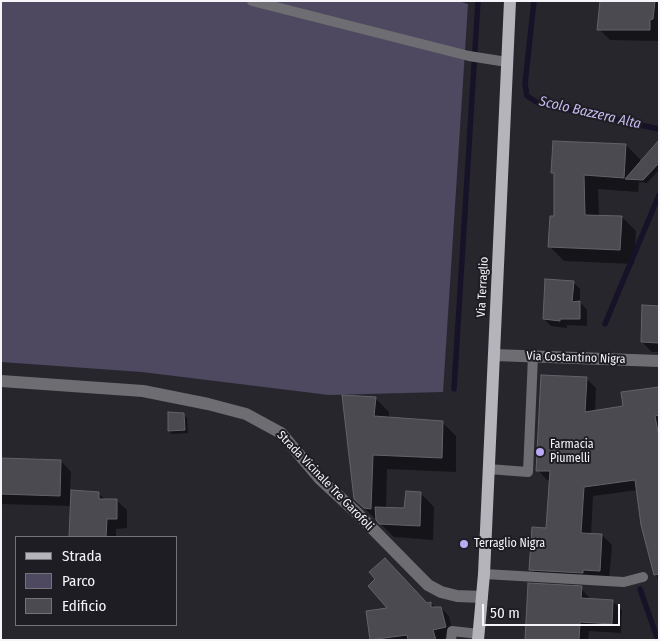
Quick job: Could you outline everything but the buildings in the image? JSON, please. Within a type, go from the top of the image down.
[{"type":"main road","name":"Via Terraglio","points":[[479,637],[484,574],[510,1]]},
{"type":"street","name":"Via Costantino Nigra","points":[[494,355],[659,361]]},
{"type":"street","name":"Strada Vicinale Tre Garofoli","points":[[1,381],[143,391],[246,414],[281,433],[319,478],[357,513],[428,586],[457,596],[482,597]]},
{"type":"lane","points":[[252,1],[469,56],[507,62]]},
{"type":"lane","points":[[488,469],[528,472],[533,356]]},
{"type":"lane","points":[[484,574],[624,582],[643,576]]},
{"type":"lane","points":[[451,640],[452,631],[479,637]]},
{"type":"green space","points":[[1,1],[458,1],[468,4],[443,392],[329,395],[142,372],[1,362]]},
{"type":"waterway","points":[[454,389],[478,1]]},
{"type":"waterway","name":"Scolo Bazzera Alta","points":[[534,1],[525,84],[527,96],[538,103],[659,129]]},
{"type":"waterway","points":[[605,324],[659,195]]},
{"type":"waterway","points":[[640,589],[658,640]]},
{"type":"place","name":"Farmacia Piumelli","points":[[540,452]]},
{"type":"place","name":"Terraglio Nigra","points":[[464,544]]}]
